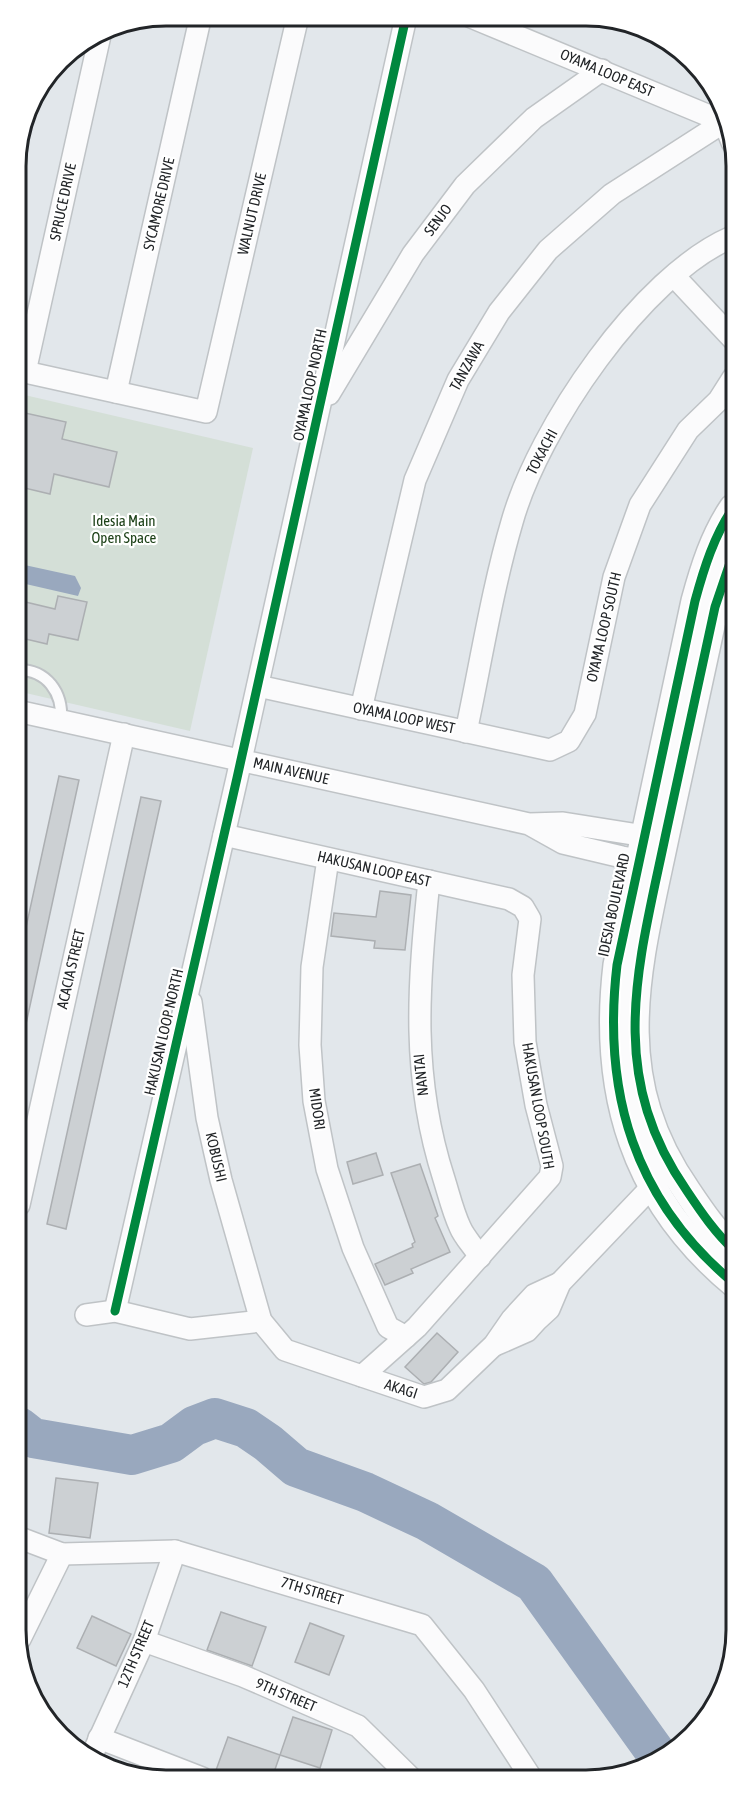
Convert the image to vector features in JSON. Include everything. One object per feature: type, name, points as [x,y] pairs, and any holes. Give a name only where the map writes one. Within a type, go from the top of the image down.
[{"type":"street","name":"SYCAMORE DRIVE","points":[[116,392],[199,26]]},
{"type":"street","name":"WALNUT DRIVE","points":[[116,392],[206,412],[296,26]]},
{"type":"street","name":"OYAMA LOOP NORTH","points":[[241,760],[404,26]]},
{"type":"street","name":"OYAMA LOOP EAST","points":[[493,26],[602,70],[722,129]]},
{"type":"street","name":"SPRUCE DRIVE","points":[[26,349],[97,44]]},
{"type":"street","name":"SENJO","points":[[320,410],[413,254],[465,185],[534,118],[602,70]]},
{"type":"street","name":"TANZAWA","points":[[361,709],[415,480],[458,381],[499,312],[549,250],[612,194],[723,135]]},
{"type":"street","name":"TOKACHI","points":[[466,732],[512,522],[534,464],[582,382],[620,331],[674,276],[726,241]]},
{"type":"street","points":[[674,276],[726,332]]},
{"type":"street","points":[[26,372],[116,392]]},
{"type":"street","name":"OYAMA LOOP SOUTH","points":[[550,750],[568,741],[585,714],[614,577],[640,504],[688,430],[719,400],[726,389]]},
{"type":"street","name":"IDESIA BOULEVARD","points":[[726,518],[709,555],[695,601],[649,849],[634,1029],[636,1060],[646,1110],[670,1168],[708,1222],[726,1241]]},
{"type":"street","name":"IDESIA BOULEVARD","points":[[726,575],[715,607],[616,965],[612,1026],[619,1097],[627,1130],[652,1187],[688,1240],[726,1276]]},
{"type":"street","name":"OYAMA LOOP WEST","points":[[258,686],[550,750]]},
{"type":"street","name":"MAIN AVENUE","points":[[26,713],[529,824],[563,823],[649,849]]},
{"type":"street","name":"ACACIA STREET","points":[[26,1173],[124,734]]},
{"type":"street","name":"HAKUSAN LOOP NORTH","points":[[115,1311],[241,760]]},
{"type":"street","name":"HAKUSAN LOOP EAST","points":[[224,836],[509,899],[523,907]]},
{"type":"street","name":"MIDORI","points":[[328,859],[312,967],[310,1045],[314,1101],[327,1169],[353,1248],[387,1327],[406,1337]]},
{"type":"street","name":"NANTAI","points":[[429,881],[420,960],[418,1045],[424,1102],[438,1160],[460,1228],[480,1257]]},
{"type":"street","name":"HAKUSAN LOOP SOUTH","points":[[362,1376],[406,1337],[550,1177],[552,1166],[536,1105],[525,1042],[523,975],[530,919],[523,907]]},
{"type":"street","name":"KOBUSHI","points":[[190,990],[207,1118],[221,1180],[261,1321]]},
{"type":"street","points":[[652,1187],[670,1168]]},
{"type":"street","name":"AKAGI","points":[[261,1321],[285,1350],[424,1397],[447,1390],[494,1346],[512,1319],[534,1296],[560,1283],[652,1187]]},
{"type":"street","points":[[86,1315],[115,1311],[190,1329],[261,1321]]},
{"type":"street","name":"7TH STREET","points":[[26,1540],[62,1554],[176,1551],[422,1625],[474,1690],[526,1770]]},
{"type":"street","name":"12TH STREET","points":[[96,1746],[144,1641],[176,1551]]},
{"type":"street","points":[[26,1627],[62,1554]]},
{"type":"street","name":"9TH STREET","points":[[144,1641],[243,1676],[358,1726],[403,1770]]},
{"type":"street","points":[[96,1746],[176,1770]]},
{"type":"lane","points":[[26,671],[35,672],[54,687],[59,697],[61,720]]},
{"type":"green space","name":"Idesia Main Open Space","points":[[26,395],[253,448],[190,731],[26,693]]},
{"type":"water","points":[[26,565],[75,576],[81,588],[78,596],[26,584]]},
{"type":"building","points":[[26,413],[66,422],[62,439],[117,452],[109,487],[54,474],[50,494],[26,488]]},
{"type":"building","points":[[58,596],[87,602],[78,640],[49,634],[47,644],[26,639],[26,602],[55,609]]},
{"type":"building","points":[[59,776],[79,780],[26,1024],[26,927]]},
{"type":"building","points":[[141,797],[161,801],[66,1229],[47,1224]]},
{"type":"building","points":[[380,891],[411,895],[405,950],[374,948],[375,941],[331,936],[334,913],[376,917]]},
{"type":"building","points":[[376,1153],[383,1175],[353,1184],[347,1162]]},
{"type":"building","points":[[420,1164],[438,1216],[435,1218],[450,1252],[411,1269],[413,1273],[385,1285],[375,1264],[413,1247],[412,1244],[415,1242],[391,1173]]},
{"type":"building","points":[[437,1333],[458,1352],[431,1382],[424,1384],[405,1367]]},
{"type":"building","points":[[56,1478],[98,1483],[90,1538],[49,1533]]},
{"type":"building","points":[[221,1612],[266,1627],[252,1666],[207,1650]]},
{"type":"building","points":[[92,1616],[131,1634],[116,1666],[77,1648]]},
{"type":"building","points":[[310,1623],[344,1636],[329,1675],[295,1662]]},
{"type":"building","points":[[293,1717],[332,1730],[320,1768],[280,1755]]},
{"type":"building","points":[[228,1737],[280,1755],[275,1770],[216,1770]]},
{"type":"waterway","points":[[26,1432],[33,1438],[132,1455],[171,1443],[194,1426],[215,1418],[246,1428],[296,1467],[365,1492],[427,1521],[534,1583],[655,1752]]},
{"type":"cycle path","points":[[115,1311],[237,778],[404,26]]},
{"type":"cycle path","points":[[726,520],[710,553],[695,601],[617,965],[614,1012],[615,1057],[621,1100],[633,1142],[650,1181],[672,1218],[701,1252],[726,1276]]},
{"type":"cycle path","points":[[726,575],[715,607],[646,927],[635,1016],[637,1060],[645,1103],[661,1147],[687,1191],[726,1242]]}]
